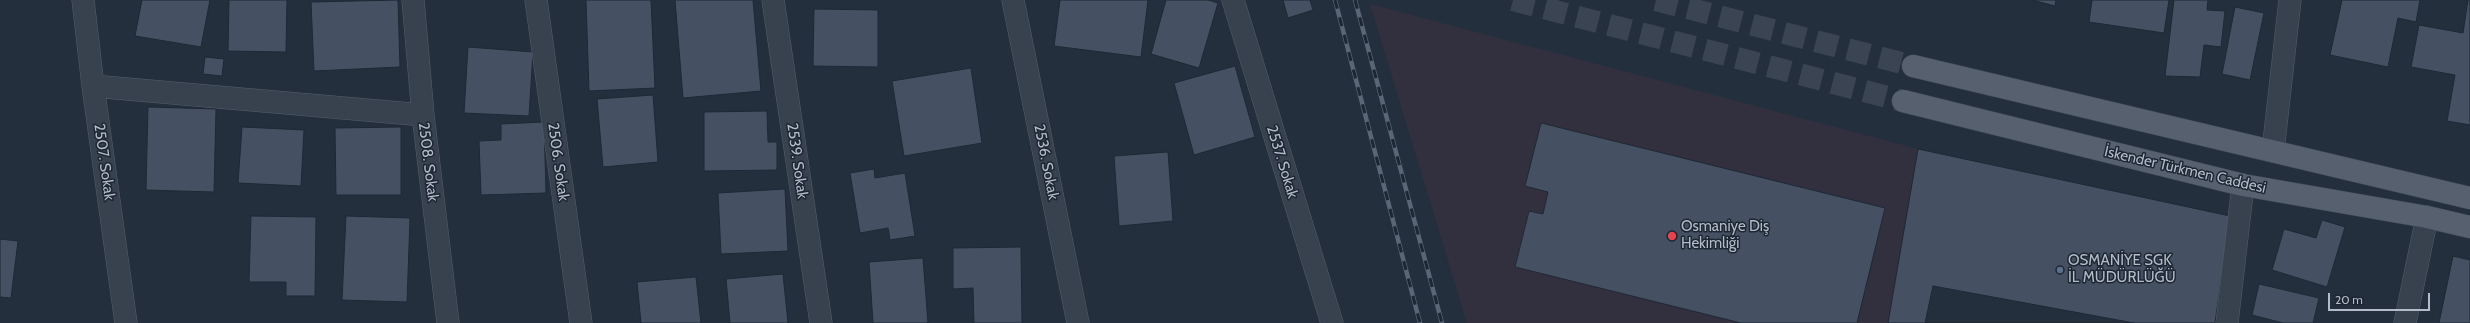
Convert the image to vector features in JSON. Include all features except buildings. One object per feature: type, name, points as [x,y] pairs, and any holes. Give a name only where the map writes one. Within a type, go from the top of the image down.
[{"type":"main road","points":[[1913,66],[2470,198]]},
{"type":"main road","name":"İskender Türkmen Caddesi","points":[[1903,101],[2242,185],[2427,216],[2470,227]]},
{"type":"street","name":"2507. Sokak","points":[[83,0],[93,86],[126,323]]},
{"type":"street","name":"2508. Sokak","points":[[413,0],[423,115],[448,323]]},
{"type":"street","name":"2506. Sokak","points":[[536,0],[581,323]]},
{"type":"street","name":"2539. Sokak","points":[[773,0],[821,323]]},
{"type":"street","name":"2536. Sokak","points":[[1013,0],[1078,323]]},
{"type":"street","name":"2537. Sokak","points":[[1233,0],[1332,323]]},
{"type":"street","points":[[2273,151],[2290,0]]},
{"type":"street","points":[[93,86],[423,115]]},
{"type":"street","points":[[2227,323],[2242,185]]},
{"type":"street","points":[[2405,323],[2427,216]]},
{"type":"shaded area","name":"Osmaniye Diş Hekimliği","points":[[1370,4],[1918,149],[1888,323],[1467,323]]},
{"type":"tunnel","points":[[1513,0],[1903,101]]},
{"type":"tunnel","points":[[1656,0],[1913,66]]},
{"type":"railway","points":[[1335,0],[1420,323]]},
{"type":"railway","points":[[1355,0],[1442,323]]},
{"type":"place","name":"Osmaniye Diş Hekimliği","points":[[1672,236]]},
{"type":"place","name":"OSMANİYE SGK İL MÜDÜRLÜĞÜ","points":[[2060,270]]}]
